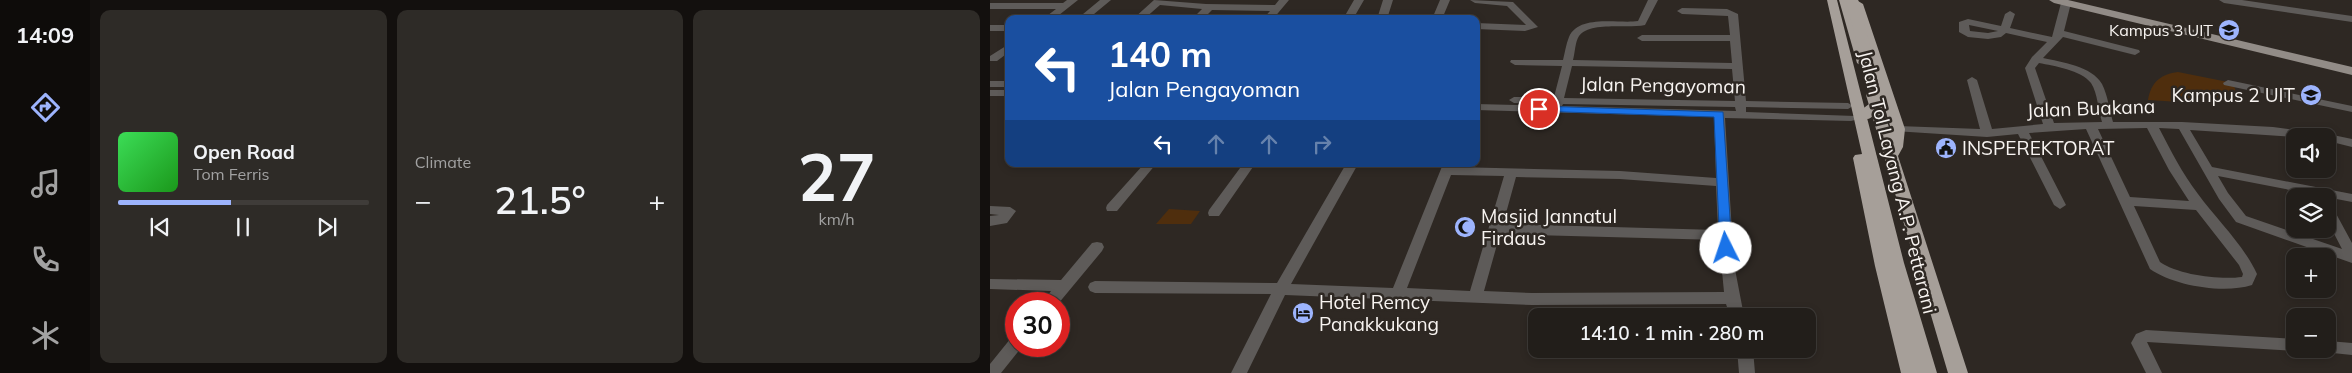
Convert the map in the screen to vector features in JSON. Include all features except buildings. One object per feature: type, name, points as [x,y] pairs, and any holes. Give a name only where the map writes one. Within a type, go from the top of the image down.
[{"type":"highway","points":[[1825,0],[1884,266],[1911,373]]},
{"type":"highway","name":"Jalan Tol Layang A.P. Pettarani","points":[[1832,0],[1896,263],[1927,373]]},
{"type":"highway","points":[[1844,0],[1890,158],[1958,373]]},
{"type":"highway","name":"Jalan Tol Layang A.P. Pettarani","points":[[1852,0],[1879,104],[1867,113],[1917,309],[1936,373]]},
{"type":"highway","points":[[1856,0],[1898,129],[1896,147],[1890,158]]},
{"type":"main road","points":[[2054,0],[2352,71]]},
{"type":"street","points":[[1087,15],[1106,0]]},
{"type":"street","points":[[1272,15],[1284,0]]},
{"type":"street","points":[[1350,15],[1359,0]]},
{"type":"street","points":[[1383,15],[1388,0]]},
{"type":"street","points":[[1439,15],[1445,0]]},
{"type":"street","points":[[1475,0],[1510,4],[1533,27],[1480,26]]},
{"type":"street","points":[[1518,0],[1527,11]]},
{"type":"street","points":[[1558,105],[1574,36],[1578,31],[1592,24],[1642,23],[1653,0]]},
{"type":"street","points":[[2224,0],[2352,18]]},
{"type":"street","points":[[1142,15],[1158,1],[1210,7],[1278,8]]},
{"type":"street","points":[[990,6],[1069,3]]},
{"type":"street","points":[[1053,15],[1069,3]]},
{"type":"street","points":[[2050,126],[2030,68],[2057,37],[2066,3]]},
{"type":"street","points":[[1201,15],[1210,7]]},
{"type":"street","points":[[1682,11],[1731,13],[1734,16],[1740,110]]},
{"type":"street","points":[[2010,14],[2004,29],[2135,52]]},
{"type":"street","points":[[990,28],[1005,28]]},
{"type":"street","points":[[1642,38],[1736,38]]},
{"type":"street","points":[[991,55],[1005,50]]},
{"type":"street","points":[[2036,59],[2091,78],[2096,84],[2108,124]]},
{"type":"street","points":[[1515,62],[1738,66]]},
{"type":"street","points":[[1972,80],[1987,132]]},
{"type":"street","points":[[990,84],[1005,84]]},
{"type":"street","points":[[2228,84],[2352,110]]},
{"type":"street","points":[[990,93],[1005,93]]},
{"type":"street","name":"Jalan Pengayoman","points":[[1480,99],[1719,114],[1740,110]]},
{"type":"street","name":"Jalan Pengayoman","points":[[1480,107],[1558,105],[1850,112]]},
{"type":"street","points":[[1719,114],[1725,235],[1731,298],[1734,308]]},
{"type":"street","points":[[2090,125],[2155,265],[2174,276],[2239,283],[2248,281],[2250,274],[2245,263],[2200,206],[2175,170],[2151,124]]},
{"type":"street","name":"Jalan Buakana","points":[[1898,129],[1987,132],[2050,126],[2151,124],[2286,134]]},
{"type":"street","points":[[2182,125],[2207,170],[2235,214],[2243,221],[2282,232],[2352,257]]},
{"type":"street","points":[[2021,129],[2060,205]]},
{"type":"street","points":[[2336,140],[2352,143]]},
{"type":"street","points":[[1112,208],[1147,167]]},
{"type":"street","points":[[1214,213],[1247,167]]},
{"type":"street","points":[[1239,373],[1281,289],[1350,167]]},
{"type":"street","points":[[1397,294],[1448,167],[1511,173],[1620,175],[1721,182]]},
{"type":"street","points":[[2207,170],[2295,188]]},
{"type":"street","points":[[1476,297],[1511,173]]},
{"type":"street","points":[[2336,196],[2352,198]]},
{"type":"street","points":[[2125,200],[2200,206]]},
{"type":"street","points":[[990,210],[1010,211],[1002,220],[990,221]]},
{"type":"street","points":[[2336,226],[2352,257]]},
{"type":"street","points":[[1495,230],[1725,235]]},
{"type":"street","points":[[1058,292],[1097,247]]},
{"type":"street","points":[[990,284],[1063,286]]},
{"type":"street","points":[[1095,287],[1281,289],[1476,297],[1731,298]]},
{"type":"street","points":[[2154,373],[2139,343],[2141,338],[2146,336],[2286,344]]},
{"type":"street","points":[[2336,348],[2352,349]]},
{"type":"street","points":[[992,373],[1005,357]]},
{"type":"street","points":[[1746,358],[1747,373]]},
{"type":"shaded area","points":[[2178,72],[2233,83],[2238,98],[2210,97],[2211,104],[2148,100],[2154,84],[2158,80]]},
{"type":"shaded area","points":[[1169,209],[1200,211],[1191,224],[1156,224]]},
{"type":"place","name":"Kampus 3 UIT","points":[[2229,30]]},
{"type":"place","name":"Kampus 2 UIT","points":[[2311,95]]},
{"type":"place","name":"INSPEREKTORAT","points":[[1946,148]]},
{"type":"place","name":"Masjid Jannatul Firdaus","points":[[1465,227]]},
{"type":"place","name":"Hotel Remcy Panakkukang","points":[[1303,313]]},
{"type":"route","points":[[1539,109],[1719,114],[1722,160],[1721,182],[1726,248]]}]
